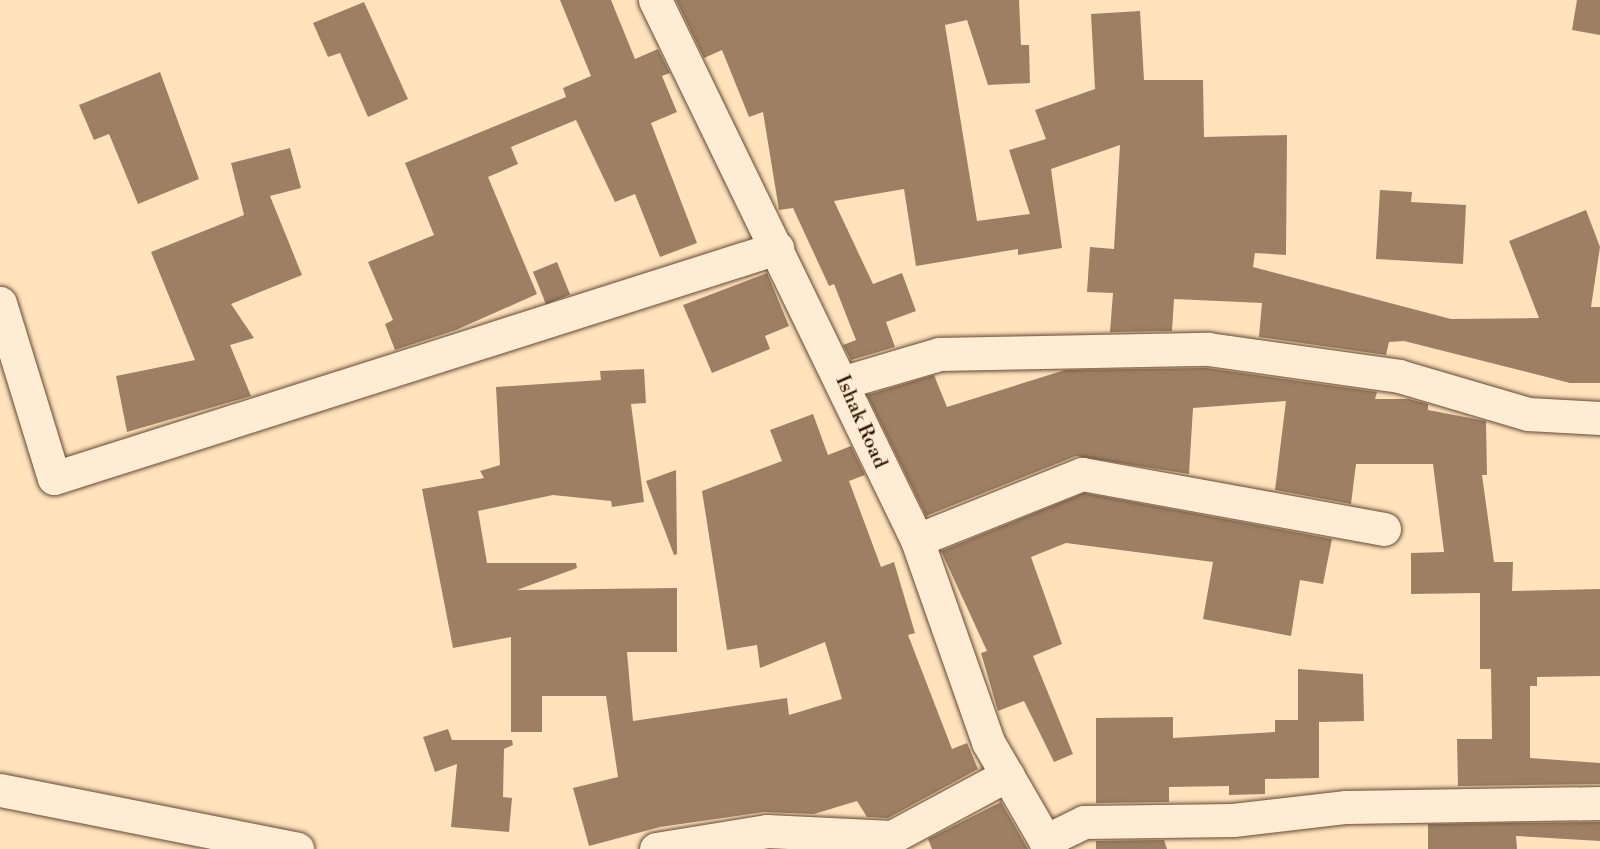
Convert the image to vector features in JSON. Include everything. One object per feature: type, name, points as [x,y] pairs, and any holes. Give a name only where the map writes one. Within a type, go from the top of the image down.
[{"type":"street","name":"Ishak Road","points":[[655,0],[844,382],[917,540],[988,742],[1048,845]]},
{"type":"street","points":[[0,303],[54,478],[777,248]]},
{"type":"street","points":[[844,382],[939,354],[1208,349],[1399,376],[1528,414],[1600,418]]},
{"type":"street","points":[[917,540],[1082,474],[1384,529]]},
{"type":"street","points":[[656,849],[767,831],[892,837],[1007,775]]},
{"type":"street","points":[[0,790],[297,849]]},
{"type":"street","points":[[1048,845],[1084,822],[1233,820],[1346,807],[1600,803]]},
{"type":"building","points":[[560,0],[611,0],[635,59],[658,49],[670,73],[662,76],[677,112],[651,123],[697,243],[660,257],[635,194],[615,202],[576,120],[511,147],[518,164],[488,177],[537,294],[456,330],[395,350],[385,324],[393,320],[368,262],[434,235],[405,163],[566,97],[563,88],[591,76]]},
{"type":"building","points":[[676,0],[1019,0],[1021,45],[1029,45],[1030,83],[988,85],[967,20],[945,25],[977,221],[1030,214],[1009,150],[1046,139],[1035,110],[1095,89],[1091,14],[1140,11],[1144,80],[1203,80],[1204,137],[1287,135],[1286,255],[1255,253],[1253,267],[1451,319],[1539,318],[1509,241],[1586,210],[1600,247],[1591,307],[1600,307],[1600,383],[1570,383],[1404,341],[1389,342],[1386,355],[1259,337],[1262,303],[1174,299],[1172,331],[1110,332],[1113,293],[1087,292],[1090,247],[1114,249],[1120,145],[1051,169],[1062,248],[1018,255],[1018,249],[916,266],[904,189],[834,201],[873,284],[902,273],[916,311],[886,322],[895,347],[851,360],[843,345],[856,340],[834,284],[829,286],[793,208],[779,210],[763,112],[749,117],[722,50],[704,58]]},
{"type":"building","points":[[1577,0],[1600,0],[1600,35],[1572,30]]},
{"type":"building","points":[[364,2],[408,99],[368,117],[340,53],[328,57],[313,23]]},
{"type":"building","points":[[160,72],[199,179],[138,204],[109,134],[94,140],[79,105]]},
{"type":"building","points":[[290,148],[301,188],[270,196],[302,275],[231,304],[254,338],[230,345],[251,396],[127,432],[116,376],[195,360],[151,252],[244,215],[231,163]]},
{"type":"building","points":[[1380,190],[1412,192],[1411,202],[1466,205],[1463,264],[1376,259]]},
{"type":"building","points":[[557,262],[570,294],[546,304],[533,272]]},
{"type":"building","points":[[767,273],[789,326],[765,336],[770,349],[712,373],[683,305]]},
{"type":"building","points":[[1207,368],[1377,392],[1375,399],[1409,399],[1428,404],[1428,410],[1486,421],[1487,475],[1482,475],[1494,562],[1513,562],[1512,591],[1600,589],[1600,676],[1537,677],[1537,686],[1530,686],[1530,758],[1600,763],[1600,784],[1458,786],[1457,739],[1492,739],[1491,669],[1480,669],[1480,593],[1411,594],[1411,553],[1444,552],[1433,464],[1356,464],[1351,504],[1275,490],[1286,401],[1193,408],[1189,474],[1076,456],[926,516],[867,395],[934,375],[947,407],[1065,370]]},
{"type":"building","points":[[644,369],[646,403],[631,404],[644,502],[612,507],[611,501],[553,495],[478,511],[487,563],[576,563],[577,568],[517,590],[677,588],[677,652],[627,652],[633,721],[787,698],[789,715],[842,699],[825,642],[760,668],[757,645],[727,650],[702,491],[782,461],[770,430],[813,414],[828,455],[851,446],[865,475],[849,481],[881,567],[894,562],[915,633],[908,635],[952,749],[967,743],[978,769],[888,818],[867,817],[857,801],[814,814],[764,812],[660,827],[589,846],[573,788],[618,777],[606,696],[542,696],[542,732],[511,732],[511,637],[453,648],[422,489],[484,478],[480,471],[500,465],[496,387],[601,380],[600,371]]},
{"type":"building","points":[[676,470],[677,554],[674,555],[646,481]]},
{"type":"building","points":[[1084,493],[1332,539],[1323,584],[1300,580],[1291,636],[1203,619],[1213,562],[1066,543],[1031,557],[1062,644],[1033,656],[1073,754],[1054,762],[1024,701],[998,711],[981,653],[987,651],[941,551]]},
{"type":"building","points":[[1298,669],[1363,674],[1364,721],[1319,722],[1319,778],[1265,779],[1265,794],[1229,795],[1229,786],[1169,787],[1169,802],[1096,803],[1096,718],[1173,717],[1173,738],[1275,732],[1275,720],[1298,720]]},
{"type":"building","points":[[448,729],[452,740],[512,740],[513,745],[504,749],[503,797],[512,798],[509,832],[451,827],[457,764],[435,772],[423,737]]},
{"type":"building","points":[[1001,802],[1028,849],[932,849],[928,839]]},
{"type":"building","points":[[1600,822],[1600,841],[1516,836],[1517,849],[1428,849],[1428,824]]},
{"type":"building","points":[[1164,840],[1167,849],[1096,849],[1096,841]]}]
